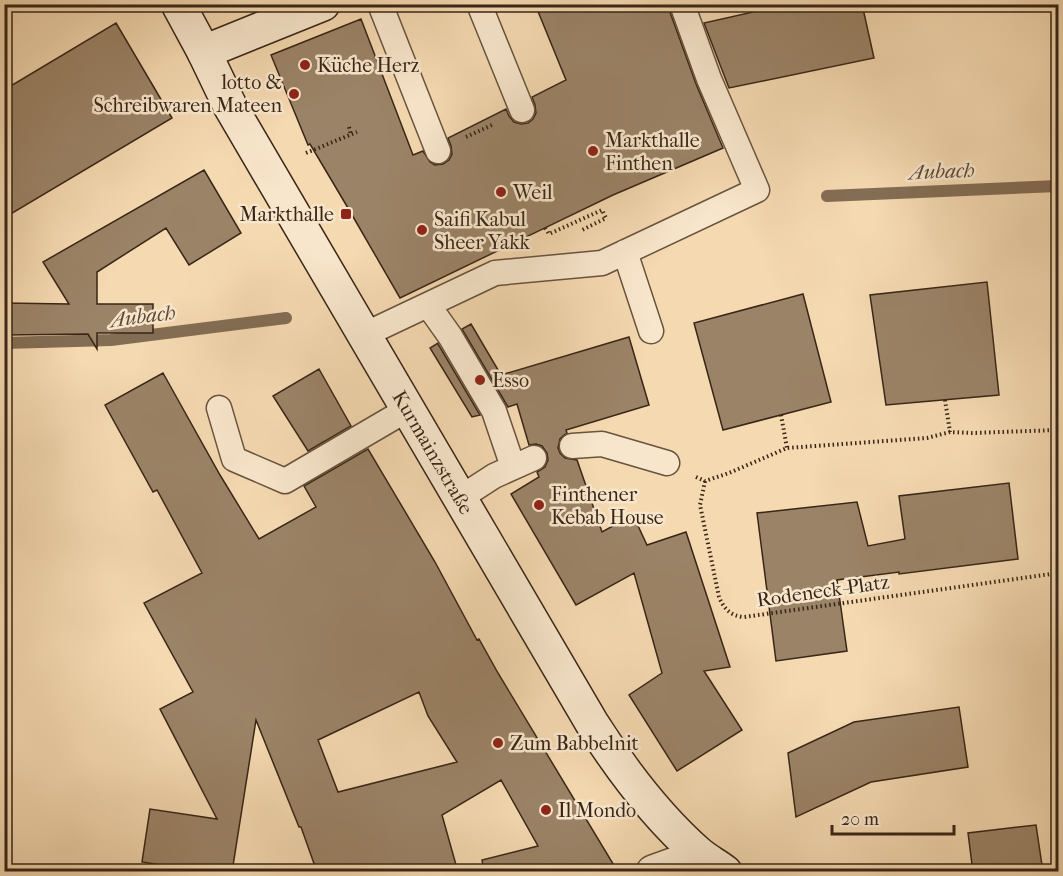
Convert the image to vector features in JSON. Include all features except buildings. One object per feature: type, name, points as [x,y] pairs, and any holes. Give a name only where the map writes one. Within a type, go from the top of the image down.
[{"type":"main road","name":"Kurmainzstraße","points":[[178,4],[230,105],[587,715],[618,764],[669,825],[713,863]]},
{"type":"main road","points":[[204,52],[323,4]]},
{"type":"main road","points":[[653,872],[713,863]]},
{"type":"lane","points":[[380,4],[438,151]]},
{"type":"lane","points":[[479,4],[522,110]]},
{"type":"lane","points":[[364,335],[495,273],[602,263],[757,190],[709,79],[682,4]]},
{"type":"lane","points":[[625,252],[651,331]]},
{"type":"lane","points":[[428,305],[450,336],[524,463],[494,476],[460,498]]},
{"type":"lane","points":[[219,408],[234,459],[285,481],[408,409]]},
{"type":"lane","points":[[572,446],[602,444],[667,463]]},
{"type":"path","points":[[438,151],[522,110]]},
{"type":"path","points":[[349,127],[351,135]]},
{"type":"path","points":[[306,153],[357,132]]},
{"type":"path","points":[[945,400],[950,432]]},
{"type":"path","points":[[781,415],[787,448]]},
{"type":"path","points":[[667,463],[705,481],[787,448],[927,438],[950,432],[1059,430]]},
{"type":"path","name":"Rodeneck-Platz","points":[[705,481],[700,505],[719,597],[723,606],[736,616],[744,617],[1059,573]]},
{"type":"waterway","name":"Aubach","points":[[827,196],[1058,186]]},
{"type":"waterway","name":"Aubach","points":[[4,343],[111,340],[286,318]]},
{"type":"place","name":"Küche Herz","points":[[305,65]]},
{"type":"place","name":"lotto & Schreibwaren Mateen","points":[[294,94]]},
{"type":"place","name":"Markthalle Finthen","points":[[593,151]]},
{"type":"place","name":"Weil","points":[[501,192]]},
{"type":"place","name":"Markthalle","points":[[346,214]]},
{"type":"place","name":"Saifi Kabul Sheer Yakk","points":[[422,230]]},
{"type":"place","name":"Esso","points":[[480,380]]},
{"type":"place","name":"Finthener Kebab House","points":[[539,505]]},
{"type":"place","name":"Zum Babbelnit","points":[[498,743]]},
{"type":"place","name":"Il Mondo","points":[[546,810]]}]
